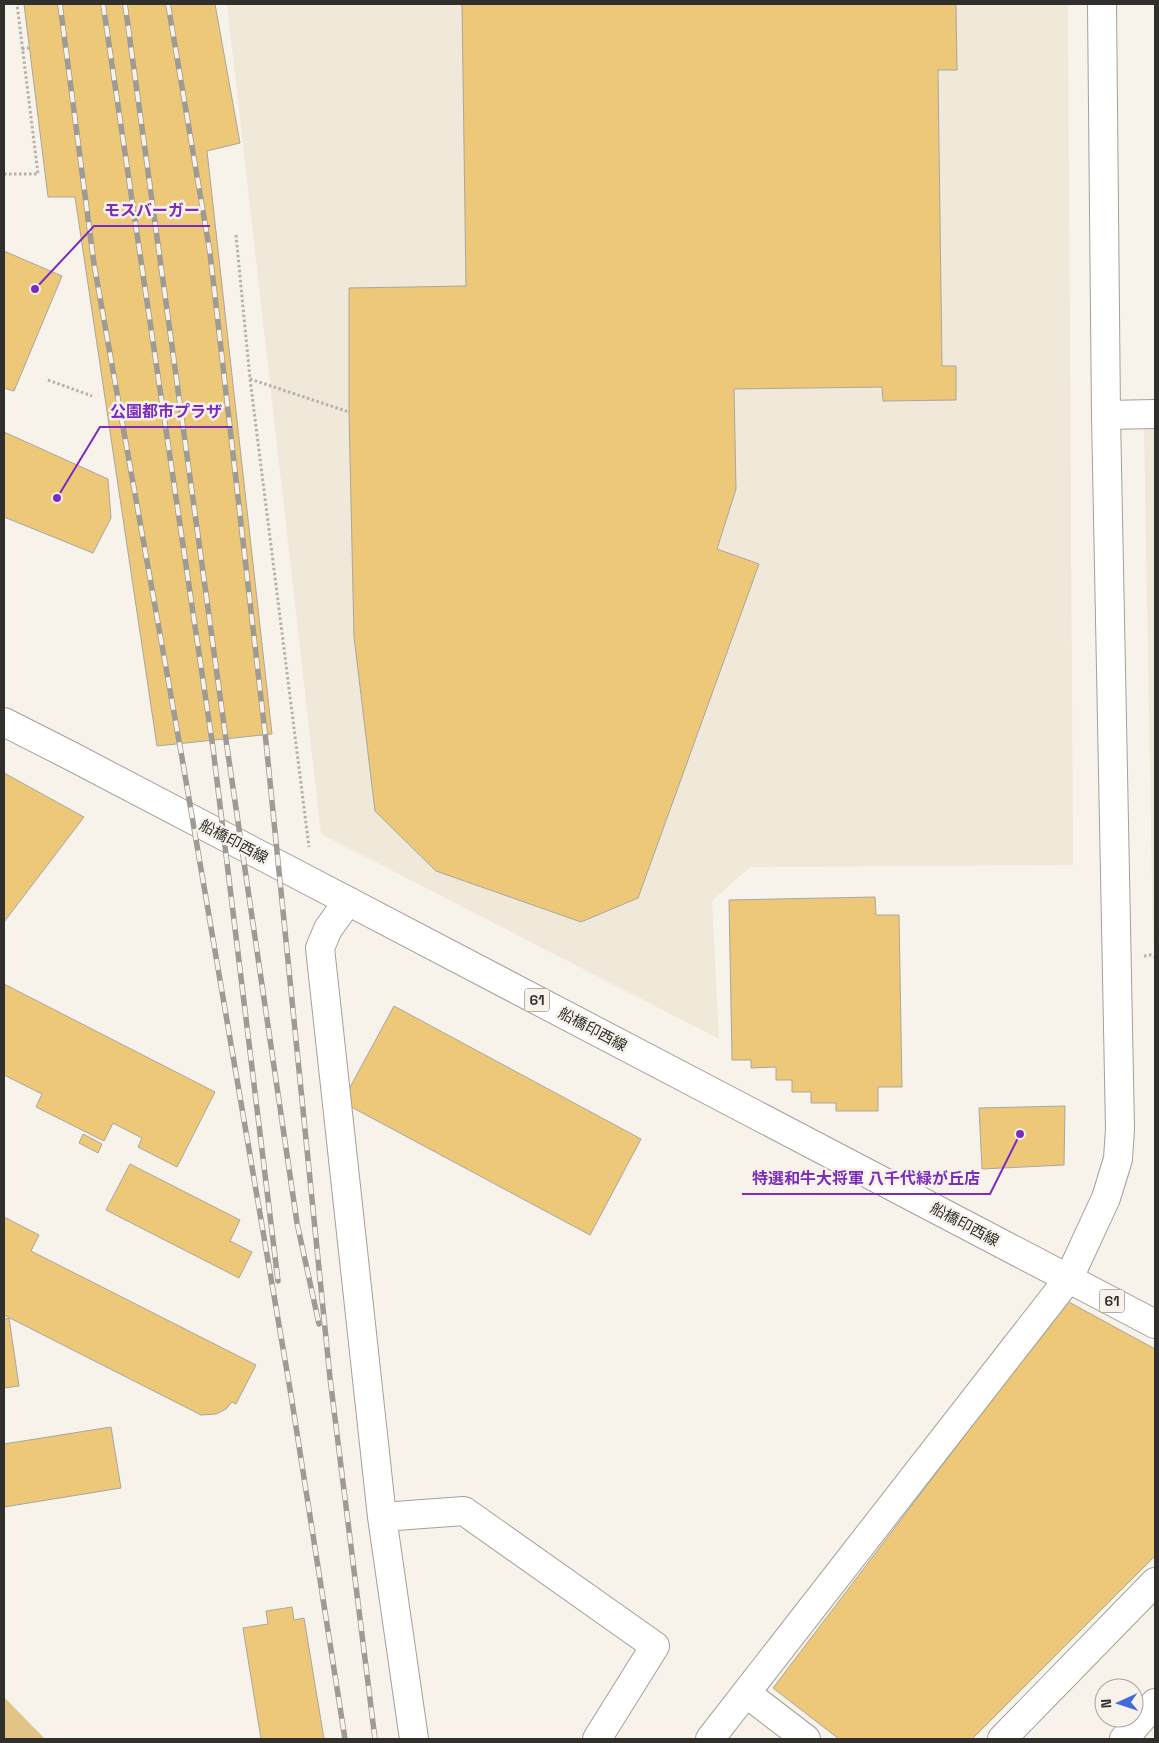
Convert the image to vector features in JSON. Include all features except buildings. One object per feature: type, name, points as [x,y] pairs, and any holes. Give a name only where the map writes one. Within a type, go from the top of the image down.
[{"type":"street","points":[[710,1739],[1069,1278],[1106,1198],[1118,1159],[1120,1129],[1106,415],[1102,4]]},
{"type":"street","points":[[1106,415],[1155,414]]},
{"type":"street","name":"船橋印西線","points":[[4,722],[1155,1324]]},
{"type":"street","points":[[348,901],[328,929],[320,948],[382,1517],[414,1739]]},
{"type":"street","points":[[382,1517],[464,1511],[655,1646],[597,1739]]},
{"type":"street","points":[[1002,1739],[1155,1582]]},
{"type":"street","points":[[746,1693],[806,1739]]},
{"type":"street","points":[[1124,1739],[1155,1703]]},
{"type":"path","points":[[4,174],[38,174],[17,4]]},
{"type":"path","points":[[22,49],[29,48]]},
{"type":"path","points":[[236,236],[250,379],[313,882]]},
{"type":"path","points":[[250,379],[349,412]]},
{"type":"path","points":[[48,380],[92,396]]},
{"type":"shaded area","points":[[227,4],[1068,4],[1073,865],[750,867],[712,901],[719,1039],[321,834]]},
{"type":"shaded area","points":[[1155,428],[1155,944],[1153,942],[1144,429]]},
{"type":"shaded area","points":[[4,1697],[45,1739],[4,1739]]},
{"type":"railway","points":[[60,4],[94,264],[181,752],[291,1395],[345,1739]]},
{"type":"railway","points":[[103,4],[213,748],[278,1281]]},
{"type":"railway","points":[[125,4],[227,747],[297,1223],[319,1324]]},
{"type":"railway","points":[[168,4],[210,253],[266,742],[330,1378],[375,1739]]},
{"type":"place","name":"モスバーガー","points":[[35,289]]},
{"type":"place","name":"公園都市プラザ","points":[[57,498]]},
{"type":"place","name":"特選和牛大将軍 八千代緑が丘店","points":[[1020,1134]]}]
